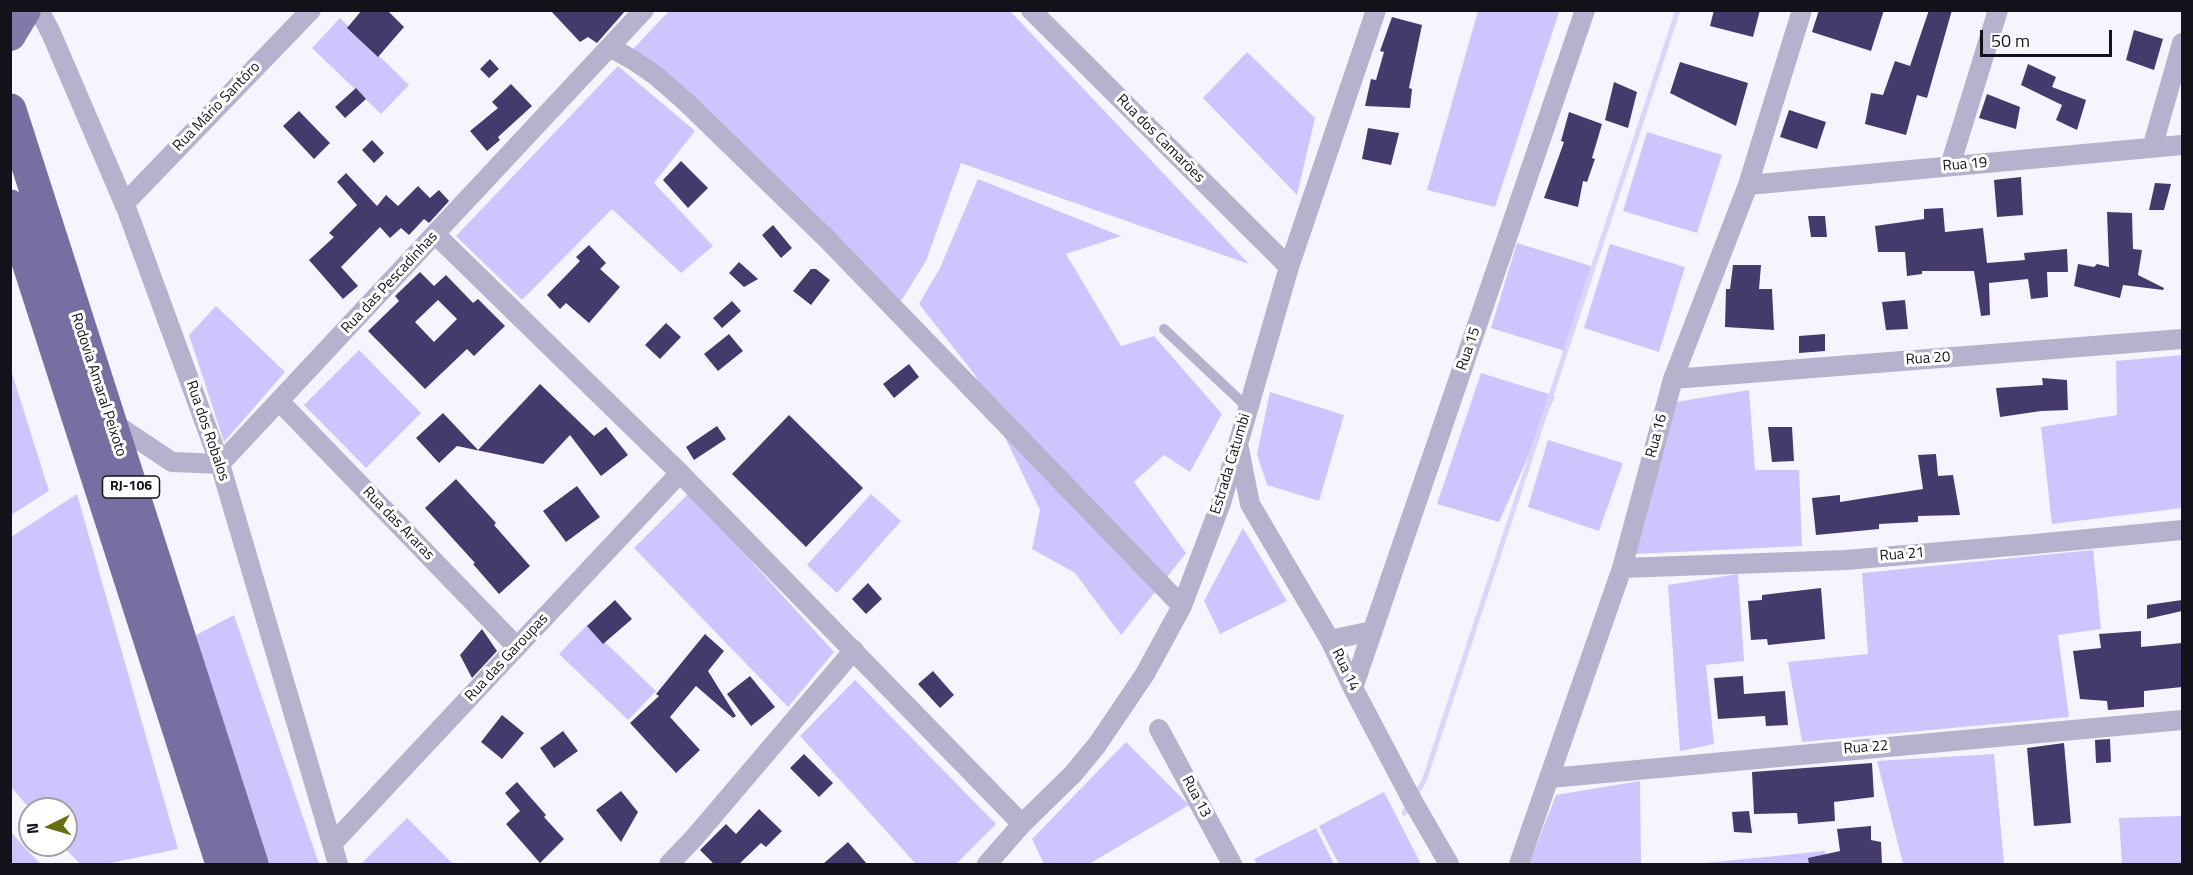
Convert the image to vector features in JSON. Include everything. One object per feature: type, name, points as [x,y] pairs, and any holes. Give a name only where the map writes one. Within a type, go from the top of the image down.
[{"type":"highway","name":"Rodovia Amaral Peixoto","points":[[10,110],[252,864]]},
{"type":"highway","name":"Rodovia Amaral Peixoto","points":[[10,206],[222,864]]},
{"type":"main road","points":[[10,35],[25,10]]},
{"type":"street","name":"Rua dos Robalos","points":[[39,10],[124,204],[220,464],[338,864]]},
{"type":"street","name":"Rua Mário Santóro","points":[[124,204],[310,10]]},
{"type":"street","name":"Rua das Pescadinhas","points":[[220,464],[644,10]]},
{"type":"street","name":"Rua dos Camarões","points":[[1031,10],[1289,267]]},
{"type":"street","name":"Estrada Catumbi","points":[[987,864],[1007,856],[1022,824],[1073,774],[1097,746],[1145,674],[1182,606],[1221,503],[1289,267],[1377,10]]},
{"type":"street","name":"Rua 15","points":[[1353,688],[1585,10]]},
{"type":"street","name":"Rua 16","points":[[1519,864],[1622,568],[1672,379],[1748,185],[1802,10]]},
{"type":"street","points":[[1950,166],[1998,10]]},
{"type":"street","points":[[2152,148],[2182,43]]},
{"type":"street","points":[[608,49],[633,60],[655,75],[686,102],[827,239],[1182,606]]},
{"type":"street","name":"Rua 19","points":[[1748,185],[2182,145]]},
{"type":"street","points":[[435,234],[680,473],[1022,824]]},
{"type":"street","name":"Rua 20","points":[[1672,379],[2182,339]]},
{"type":"street","name":"Rua das Araras","points":[[279,401],[517,647]]},
{"type":"street","points":[[109,420],[172,462],[220,464]]},
{"type":"street","name":"Rua 14","points":[[1238,443],[1250,504],[1330,640],[1412,800],[1449,864]]},
{"type":"street","name":"Rua das Garoupas","points":[[333,843],[680,473]]},
{"type":"street","points":[[1221,503],[1250,504]]},
{"type":"street","name":"Rua 21","points":[[1622,568],[1846,560],[2182,530]]},
{"type":"street","points":[[1330,640],[1372,631]]},
{"type":"street","points":[[669,864],[694,838],[854,650]]},
{"type":"street","name":"Rua 22","points":[[1550,778],[2182,720]]},
{"type":"street","name":"Rua 13","points":[[1160,729],[1232,864]]},
{"type":"lane","points":[[1164,329],[1248,408]]},
{"type":"shaded area","points":[[669,11],[1010,11],[1249,264],[961,163],[926,261],[901,301],[633,49]]},
{"type":"shaded area","points":[[1478,11],[1559,12],[1495,207],[1427,190]]},
{"type":"shaded area","points":[[340,18],[409,85],[381,114],[312,48]]},
{"type":"shaded area","points":[[1247,52],[1315,118],[1297,195],[1203,98]]},
{"type":"shaded area","points":[[618,66],[695,131],[654,183],[713,246],[681,273],[612,209],[522,300],[456,236]]},
{"type":"shaded area","points":[[1647,132],[1722,155],[1697,233],[1623,211]]},
{"type":"shaded area","points":[[978,179],[1121,236],[1066,254],[1121,346],[1154,336],[1222,414],[1190,472],[1164,455],[1134,482],[1186,553],[1121,635],[1075,573],[1032,549],[1040,510],[975,375],[919,304],[940,268]]},
{"type":"shaded area","points":[[1517,243],[1591,266],[1565,351],[1491,328]]},
{"type":"shaded area","points":[[1610,244],[1685,267],[1659,352],[1584,328]]},
{"type":"shaded area","points":[[216,306],[285,372],[224,442],[189,335]]},
{"type":"shaded area","points":[[359,350],[421,413],[366,468],[304,405]]},
{"type":"shaded area","points":[[2182,355],[2182,508],[2052,524],[2041,427],[2117,415],[2116,361]]},
{"type":"shaded area","points":[[10,367],[49,491],[11,515],[10,515]]},
{"type":"shaded area","points":[[1481,373],[1555,396],[1499,522],[1437,504]]},
{"type":"shaded area","points":[[1749,390],[1755,470],[1799,470],[1802,546],[1635,554],[1676,402]]},
{"type":"shaded area","points":[[1270,392],[1344,415],[1319,501],[1267,485],[1257,454]]},
{"type":"shaded area","points":[[1548,440],[1623,463],[1599,531],[1528,507]]},
{"type":"shaded area","points":[[689,493],[834,652],[788,707],[634,548]]},
{"type":"shaded area","points":[[77,494],[178,849],[106,864],[80,864],[73,857],[78,857],[78,797],[20,797],[11,787],[11,537]]},
{"type":"shaded area","points":[[871,494],[901,521],[837,593],[807,565]]},
{"type":"shaded area","points":[[1243,528],[1287,601],[1220,634],[1204,601]]},
{"type":"shaded area","points":[[2093,550],[2101,629],[2058,635],[2069,717],[1802,742],[1788,662],[1868,654],[1862,573]]},
{"type":"shaded area","points":[[1738,574],[1744,661],[1706,665],[1714,744],[1680,751],[1668,585]]},
{"type":"shaded area","points":[[234,615],[319,864],[267,864],[196,635]]},
{"type":"shaded area","points":[[587,625],[656,691],[628,720],[559,654]]},
{"type":"shaded area","points":[[855,680],[996,824],[956,864],[916,864],[800,736]]},
{"type":"shaded area","points":[[1126,742],[1189,805],[1089,864],[1044,864],[1032,839]]},
{"type":"shaded area","points":[[1994,754],[2004,864],[1903,864],[1877,761]]},
{"type":"shaded area","points":[[1640,781],[1641,864],[1529,864],[1556,795]]},
{"type":"shaded area","points":[[1384,792],[1421,864],[1339,864],[1319,826]]},
{"type":"shaded area","points":[[2182,816],[2182,864],[2122,864],[2119,818]]},
{"type":"shaded area","points":[[407,818],[453,864],[361,864]]},
{"type":"shaded area","points":[[1316,828],[1334,864],[1257,864],[1254,859]]},
{"type":"shaded area","points":[[11,832],[18,840],[18,857],[34,857],[41,864],[11,864]]},
{"type":"shaded area","points":[[1825,851],[1826,864],[1695,864]]},
{"type":"building","points":[[362,10],[387,10],[404,27],[378,57],[347,28]]},
{"type":"building","points":[[550,10],[626,10],[597,43],[588,37],[580,42]]},
{"type":"building","points":[[1714,10],[1760,10],[1753,37],[1710,26]]},
{"type":"building","points":[[1819,10],[1884,10],[1871,51],[1812,32]]},
{"type":"building","points":[[1929,10],[1952,10],[1927,98],[1917,95],[1906,135],[1865,124],[1871,93],[1883,95],[1895,61],[1910,66]]},
{"type":"building","points":[[1392,17],[1422,25],[1409,88],[1412,89],[1410,108],[1365,106],[1371,79],[1376,80],[1384,52],[1380,51]]},
{"type":"building","points":[[2134,30],[2163,39],[2154,70],[2126,60]]},
{"type":"building","points":[[490,59],[499,69],[489,78],[480,69]]},
{"type":"building","points":[[1680,62],[1748,83],[1736,126],[1670,93]]},
{"type":"building","points":[[2028,64],[2056,77],[2052,87],[2086,100],[2077,130],[2056,120],[2062,105],[2021,85]]},
{"type":"building","points":[[1614,82],[1637,92],[1628,128],[1605,120]]},
{"type":"building","points":[[511,84],[532,106],[498,137],[500,140],[487,151],[470,131],[498,108],[492,102]]},
{"type":"building","points":[[356,88],[366,99],[345,118],[335,107]]},
{"type":"building","points":[[1987,94],[2020,107],[2016,129],[1979,118]]},
{"type":"building","points":[[1789,110],[1826,122],[1817,149],[1780,137]]},
{"type":"building","points":[[299,111],[330,143],[314,159],[283,126]]},
{"type":"building","points":[[1569,112],[1602,124],[1592,158],[1595,159],[1587,182],[1583,181],[1578,207],[1544,198],[1564,142],[1561,141]]},
{"type":"building","points":[[1368,128],[1399,133],[1391,165],[1362,159]]},
{"type":"building","points":[[372,140],[384,153],[374,163],[362,150]]},
{"type":"building","points":[[681,161],[708,188],[688,208],[663,180]]},
{"type":"building","points":[[346,173],[377,206],[386,195],[398,206],[418,186],[430,198],[439,190],[449,201],[429,223],[424,219],[409,235],[401,228],[390,238],[380,227],[341,267],[358,286],[343,299],[309,260],[334,237],[329,233],[357,205],[337,182]]},
{"type":"building","points":[[2021,177],[2023,215],[1997,217],[1994,180]]},
{"type":"building","points":[[2155,183],[2171,184],[2164,210],[2149,210]]},
{"type":"building","points":[[1943,208],[1945,232],[1983,228],[1987,263],[2025,260],[2024,253],[2067,249],[2068,272],[2047,272],[2048,297],[2031,299],[2028,279],[1989,283],[1990,315],[1981,316],[1974,271],[1922,271],[1922,274],[1907,276],[1905,252],[1878,252],[1875,226],[1924,219],[1924,209]]},
{"type":"building","points":[[2107,212],[2132,213],[2133,249],[2142,250],[2138,275],[2164,288],[2163,290],[2123,285],[2120,298],[2074,286],[2078,264],[2094,267],[2097,264],[2109,267]]},
{"type":"building","points":[[1808,216],[1825,216],[1827,237],[1811,237]]},
{"type":"building","points":[[773,225],[792,248],[781,258],[762,235]]},
{"type":"building","points":[[589,245],[606,263],[600,269],[620,287],[589,323],[566,303],[560,309],[547,295],[580,261],[576,257]]},
{"type":"building","points":[[739,262],[758,279],[744,287],[729,273]]},
{"type":"building","points":[[1733,265],[1761,265],[1759,289],[1772,289],[1774,330],[1725,327],[1726,289],[1730,289]]},
{"type":"building","points":[[811,269],[816,269],[830,280],[811,305],[793,291]]},
{"type":"building","points":[[420,272],[434,286],[446,275],[473,303],[478,299],[505,326],[474,356],[467,349],[425,389],[368,331],[399,301],[395,296]],"holes":[[[438,300],[457,319],[434,342],[415,322]]]},
{"type":"building","points":[[1905,300],[1908,329],[1886,330],[1882,302]]},
{"type":"building","points":[[732,301],[741,311],[722,328],[713,318]]},
{"type":"building","points":[[666,323],[681,337],[660,359],[645,345]]},
{"type":"building","points":[[729,334],[743,351],[718,371],[704,354]]},
{"type":"building","points":[[1825,334],[1825,351],[1799,353],[1799,336]]},
{"type":"building","points":[[909,364],[919,377],[894,398],[883,384]]},
{"type":"building","points":[[2042,378],[2067,380],[2068,410],[2000,417],[1996,388],[2043,385]]},
{"type":"building","points":[[540,384],[594,436],[606,427],[628,455],[601,476],[570,435],[543,464],[457,446],[439,463],[416,438],[443,413],[478,450]]},
{"type":"building","points":[[789,415],[863,488],[806,547],[732,474]]},
{"type":"building","points":[[717,426],[726,439],[694,460],[686,447]]},
{"type":"building","points":[[1768,427],[1792,427],[1794,461],[1772,462]]},
{"type":"building","points":[[1936,454],[1938,476],[1953,475],[1960,515],[1918,516],[1918,522],[1879,524],[1879,529],[1816,535],[1812,498],[1840,495],[1840,502],[1923,489],[1918,455]]},
{"type":"building","points":[[456,479],[496,523],[494,525],[530,566],[499,594],[473,564],[475,563],[425,508]]},
{"type":"building","points":[[577,486],[600,517],[566,542],[543,511]]},
{"type":"building","points":[[868,583],[882,599],[866,614],[852,599]]},
{"type":"building","points":[[1821,588],[1825,639],[1768,645],[1767,639],[1751,640],[1748,601],[1762,600],[1762,595]]},
{"type":"building","points":[[615,600],[632,619],[603,644],[587,626]]},
{"type":"building","points":[[2182,600],[2182,611],[2147,619],[2147,605]]},
{"type":"building","points":[[482,629],[497,651],[472,678],[460,655]]},
{"type":"building","points":[[2141,631],[2141,647],[2182,643],[2182,687],[2144,691],[2144,707],[2108,710],[2107,701],[2080,699],[2073,651],[2101,648],[2099,634]]},
{"type":"building","points":[[705,634],[724,651],[708,671],[736,716],[733,718],[696,686],[670,717],[700,750],[676,773],[630,723],[659,696],[656,694]]},
{"type":"building","points":[[933,671],[954,695],[940,708],[918,684]]},
{"type":"building","points":[[750,676],[775,707],[751,726],[727,694]]},
{"type":"building","points":[[1743,676],[1744,694],[1785,691],[1788,725],[1766,726],[1765,716],[1718,719],[1714,678]]},
{"type":"building","points":[[502,715],[524,733],[502,759],[481,742]]},
{"type":"building","points":[[563,731],[578,751],[554,768],[540,748]]},
{"type":"building","points":[[2110,739],[2111,762],[2096,763],[2095,740]]},
{"type":"building","points":[[2064,743],[2071,823],[2034,826],[2027,748]]},
{"type":"building","points":[[804,754],[833,783],[819,797],[790,768]]},
{"type":"building","points":[[1872,763],[1874,797],[1834,802],[1835,821],[1798,824],[1797,813],[1754,814],[1752,772]]},
{"type":"building","points":[[517,782],[564,839],[540,863],[506,824],[520,811],[505,793]]},
{"type":"building","points":[[621,791],[638,812],[621,842],[596,810]]},
{"type":"building","points":[[759,809],[782,831],[766,847],[761,843],[739,864],[714,864],[700,850],[726,824],[736,834]]},
{"type":"building","points":[[1749,811],[1752,833],[1734,832],[1732,812]]},
{"type":"building","points":[[1871,826],[1871,840],[1881,842],[1882,864],[1809,864],[1808,858],[1840,851],[1837,829]]},
{"type":"building","points":[[848,842],[867,864],[823,864]]},
{"type":"waterway","points":[[1415,796],[1424,781],[1678,10]]},
{"type":"waterway","points":[[1404,813],[1410,804]]}]
